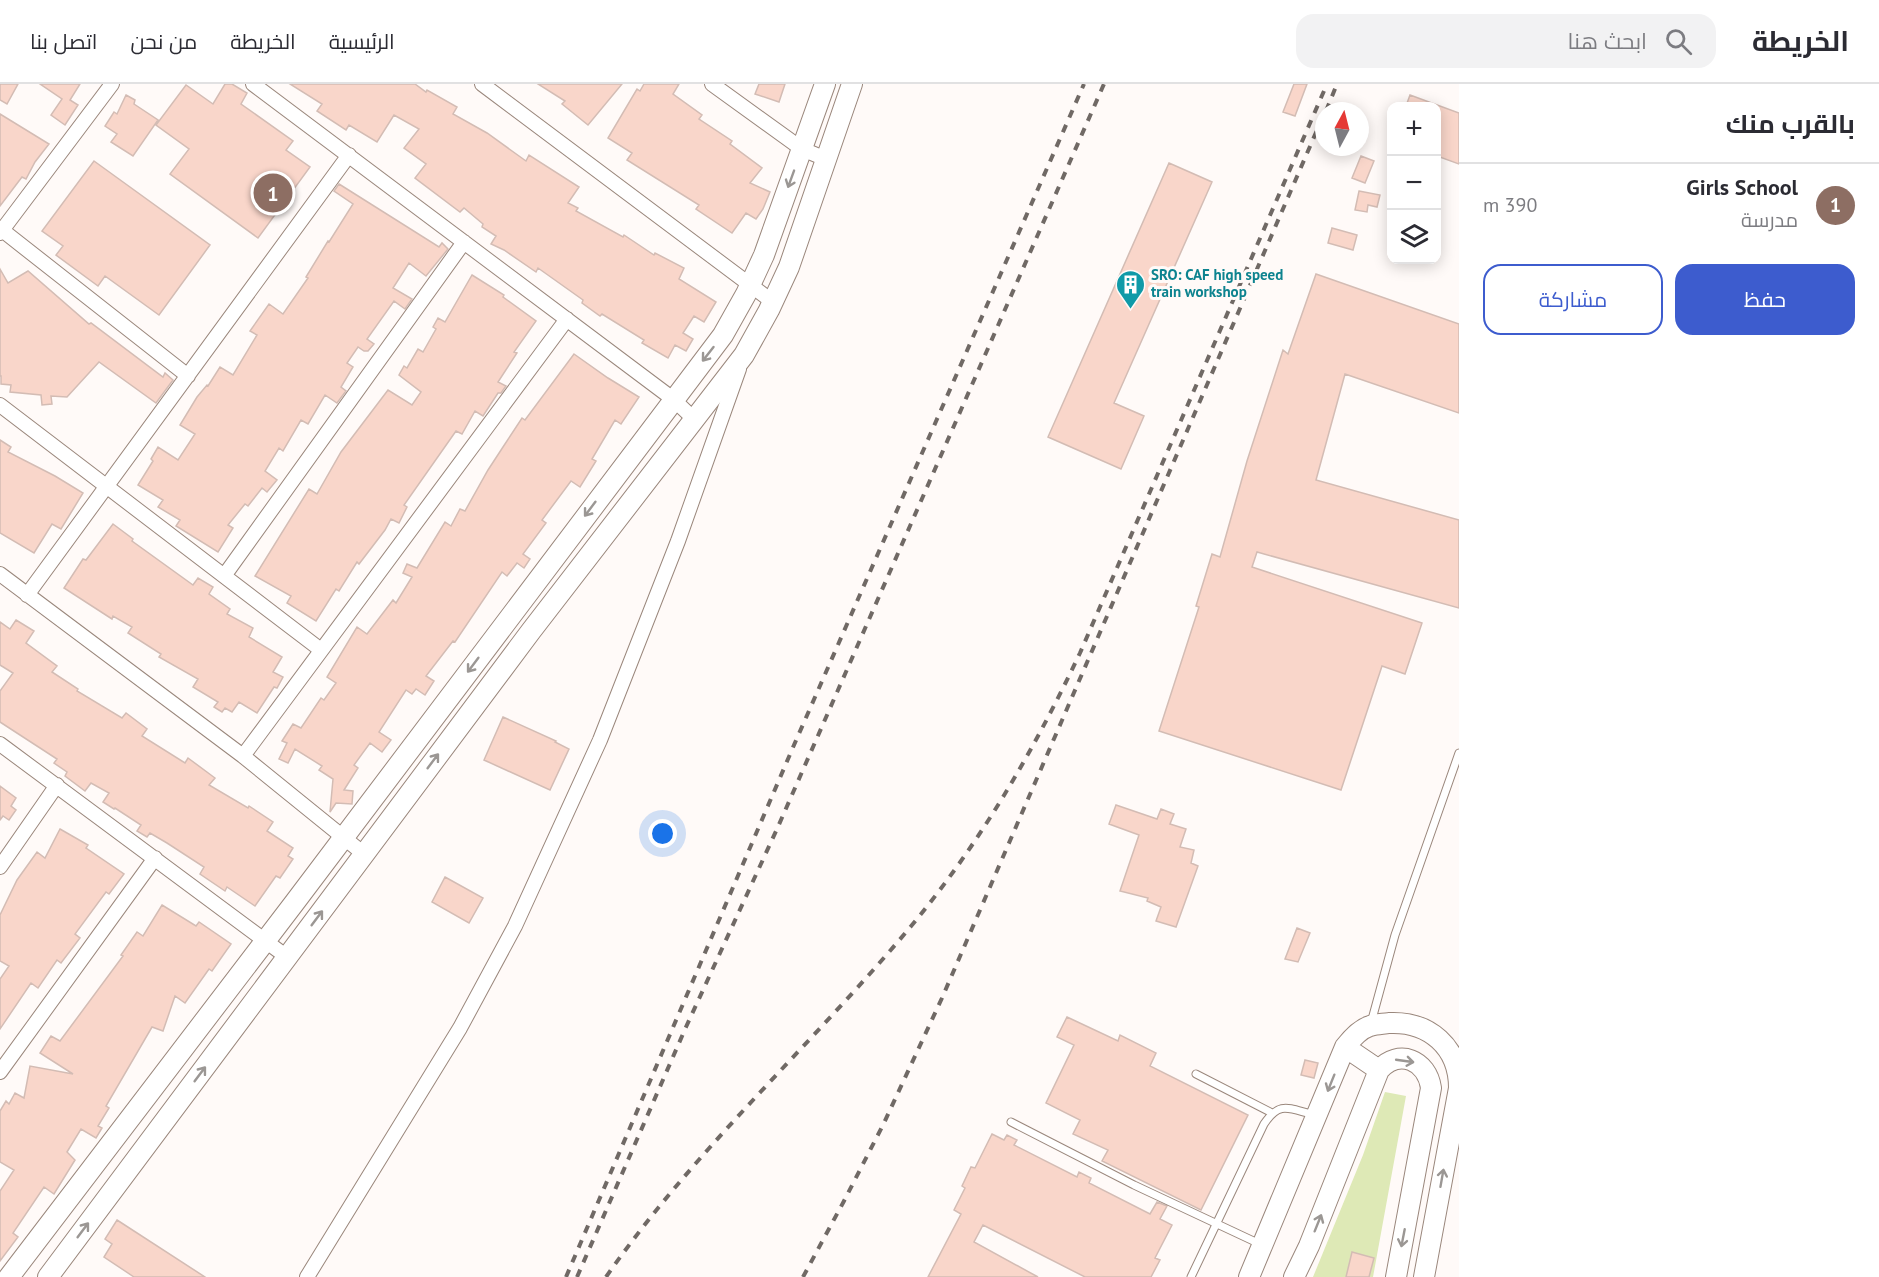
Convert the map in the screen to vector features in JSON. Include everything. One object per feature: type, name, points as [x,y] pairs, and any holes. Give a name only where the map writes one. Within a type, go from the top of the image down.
[{"type":"street","points":[[112,84],[1,232],[188,376]]},
{"type":"street","points":[[253,84],[673,399],[694,419]]},
{"type":"street","points":[[482,84],[773,302]]},
{"type":"street","points":[[712,84],[802,149],[826,159]]},
{"type":"street","points":[[9,1277],[723,334],[751,284],[764,255],[825,84]]},
{"type":"street","points":[[307,1277],[460,1028],[515,926],[600,740],[678,541],[744,355],[789,267],[852,84]]},
{"type":"street","points":[[27,595],[349,155]]},
{"type":"street","points":[[224,576],[464,242]]},
{"type":"street","points":[[243,756],[567,319]]},
{"type":"street","points":[[48,1277],[531,631],[744,355]]},
{"type":"street","points":[[0,405],[321,650]]},
{"type":"street","points":[[0,574],[243,756],[364,854]]},
{"type":"street","points":[[0,744],[287,957]]},
{"type":"street","points":[[0,867],[57,786]]},
{"type":"street","points":[[0,1072],[155,858]]},
{"type":"street","points":[[1249,1277],[1346,1047],[1359,1032],[1371,1025],[1400,1023],[1427,1030],[1441,1041],[1450,1052],[1459,1077],[1459,1088],[1424,1277]]},
{"type":"street","points":[[1346,1047],[1379,1070]]},
{"type":"street","points":[[1294,1277],[1379,1070],[1393,1060],[1403,1059],[1413,1061],[1425,1070],[1430,1077],[1431,1088],[1396,1277]]},
{"type":"street","points":[[1431,1088],[1459,1088]]},
{"type":"lane","points":[[1371,1025],[1395,935],[1459,753]]},
{"type":"lane","points":[[1196,1074],[1272,1113]]},
{"type":"lane","points":[[1191,1277],[1263,1124],[1272,1113],[1281,1108],[1318,1116]]},
{"type":"lane","points":[[1011,1122],[1134,1185],[1263,1246]]},
{"type":"green space","points":[[1385,1092],[1406,1096],[1373,1277],[1313,1277],[1363,1155]]},
{"type":"building","points":[[0,84],[18,84],[7,104],[0,100]]},
{"type":"building","points":[[40,84],[80,84],[70,100],[78,105],[65,125],[51,115],[62,99]]},
{"type":"building","points":[[225,84],[232,84],[247,93],[241,104],[293,141],[286,150],[310,167],[258,238],[170,174],[189,149],[156,125],[186,85],[213,104]]},
{"type":"building","points":[[290,84],[415,84],[426,92],[427,90],[457,107],[453,114],[487,133],[526,161],[529,155],[579,187],[568,203],[578,208],[576,211],[623,237],[624,235],[654,255],[655,253],[684,268],[679,279],[716,302],[704,322],[694,316],[683,333],[693,339],[686,351],[675,345],[668,358],[642,343],[644,340],[602,314],[600,316],[582,303],[583,300],[538,268],[536,272],[491,244],[496,236],[482,227],[483,224],[464,208],[460,212],[415,178],[426,164],[404,148],[419,129],[394,115],[377,142],[349,125],[346,130],[317,111],[322,104]]},
{"type":"building","points":[[538,84],[622,84],[588,125],[562,104],[565,101]]},
{"type":"building","points":[[644,84],[679,84],[673,94],[702,115],[699,119],[732,141],[730,144],[762,168],[750,183],[770,192],[756,219],[746,213],[732,233],[696,209],[699,205],[627,160],[632,153],[608,138],[637,89],[640,91]]},
{"type":"building","points":[[759,84],[785,84],[779,102],[755,94]]},
{"type":"building","points":[[1294,84],[1307,84],[1295,116],[1283,112]]},
{"type":"building","points":[[126,95],[135,100],[134,104],[158,120],[133,156],[111,142],[117,134],[105,126],[114,112],[117,114]]},
{"type":"building","points":[[1410,95],[1429,102],[1407,102]]},
{"type":"building","points":[[1441,106],[1459,113],[1459,164],[1441,157]]},
{"type":"building","points":[[0,114],[49,144],[35,162],[26,179],[22,177],[0,206]]},
{"type":"building","points":[[1361,156],[1374,161],[1365,183],[1352,178]]},
{"type":"building","points":[[94,161],[210,245],[159,315],[105,276],[98,286],[56,255],[63,246],[42,231]]},
{"type":"building","name":"SRO: CAF high speed train workshop","points":[[1169,163],[1212,182],[1114,403],[1144,416],[1121,469],[1048,437]]},
{"type":"building","points":[[339,184],[439,247],[442,243],[448,249],[426,276],[409,263],[393,288],[412,299],[405,309],[394,301],[367,339],[374,344],[368,351],[358,347],[347,363],[353,367],[341,387],[346,391],[337,403],[325,395],[308,424],[301,420],[283,451],[279,448],[265,471],[277,480],[267,492],[262,488],[248,506],[245,504],[228,525],[233,528],[218,552],[176,526],[180,520],[158,507],[163,500],[138,485],[153,461],[151,459],[158,447],[178,460],[195,434],[180,425],[197,397],[208,386],[220,367],[233,375],[257,335],[250,331],[269,304],[283,314],[308,278],[306,277],[353,204],[334,191]]},
{"type":"building","points":[[1359,191],[1380,195],[1377,207],[1368,205],[1367,212],[1355,210]]},
{"type":"building","points":[[1332,228],[1357,235],[1353,250],[1328,243]]},
{"type":"building","points":[[0,269],[8,283],[28,271],[89,324],[91,323],[163,377],[165,373],[173,380],[156,403],[99,362],[67,397],[51,396],[52,404],[42,405],[41,395],[10,392],[11,385],[1,384],[0,376]]},
{"type":"building","points":[[1316,274],[1459,324],[1459,413],[1345,374],[1316,480],[1459,520],[1459,608],[1257,552],[1252,567],[1422,623],[1405,674],[1382,666],[1341,790],[1159,731],[1199,607],[1196,606],[1212,554],[1220,557],[1247,461],[1283,350],[1288,354]]},
{"type":"building","points":[[472,275],[504,295],[503,297],[536,321],[514,352],[517,353],[498,382],[506,386],[501,393],[498,393],[483,416],[475,411],[462,434],[456,431],[404,505],[407,507],[399,523],[391,519],[359,564],[357,562],[339,591],[336,589],[316,621],[287,603],[291,596],[255,576],[309,489],[317,494],[341,452],[388,390],[412,405],[421,392],[399,375],[404,366],[407,368],[418,349],[423,352],[436,329],[433,327],[438,318],[445,322]]},
{"type":"building","points":[[574,354],[639,397],[621,424],[615,420],[592,459],[596,461],[580,487],[571,481],[542,520],[546,523],[523,554],[530,559],[524,568],[517,563],[507,576],[502,572],[455,642],[453,641],[426,676],[434,681],[425,695],[416,689],[412,694],[406,690],[379,732],[391,740],[382,752],[370,743],[354,765],[358,768],[344,790],[353,791],[352,804],[336,803],[330,812],[333,779],[319,770],[322,766],[295,749],[288,763],[279,759],[287,743],[282,741],[293,724],[301,728],[321,698],[324,700],[336,683],[327,677],[357,627],[367,634],[393,600],[396,603],[412,577],[403,573],[407,564],[417,568],[445,522],[451,526],[460,509],[465,511],[488,470],[522,418],[525,420]]},
{"type":"building","points":[[0,440],[11,447],[8,452],[83,493],[61,529],[52,524],[34,553],[0,533]]},
{"type":"building","points":[[113,524],[133,539],[132,541],[193,585],[198,578],[213,587],[209,594],[230,609],[227,614],[253,628],[249,637],[282,657],[273,672],[283,677],[257,713],[239,702],[232,712],[225,708],[222,712],[214,707],[218,702],[193,687],[198,679],[159,657],[161,654],[128,633],[132,627],[113,616],[112,619],[64,588],[83,559],[86,560]]},
{"type":"building","points":[[16,620],[34,631],[26,643],[57,666],[52,672],[78,689],[77,691],[122,718],[126,713],[147,729],[142,736],[185,763],[188,758],[215,778],[209,785],[248,808],[249,806],[273,822],[267,831],[293,848],[288,856],[293,859],[280,878],[276,876],[255,906],[227,887],[225,891],[200,874],[204,867],[167,843],[150,833],[147,837],[137,831],[141,825],[103,802],[109,793],[91,783],[85,791],[65,776],[67,772],[54,763],[57,759],[0,722],[0,691],[13,673],[0,665],[0,622],[10,629]]},
{"type":"building","points":[[503,717],[569,749],[550,790],[484,760]]},
{"type":"building","points":[[0,786],[16,798],[11,806],[16,810],[9,820],[3,816],[0,820]]},
{"type":"building","points":[[1116,805],[1157,819],[1161,809],[1174,814],[1170,824],[1186,829],[1180,847],[1194,850],[1191,863],[1198,866],[1176,927],[1156,921],[1161,907],[1147,901],[1148,898],[1120,891],[1139,835],[1109,824]]},
{"type":"building","points":[[60,829],[88,845],[86,848],[124,874],[109,894],[106,892],[75,934],[80,938],[61,963],[57,960],[38,988],[31,983],[0,1029],[0,979],[9,966],[0,961],[0,915],[17,880],[37,852],[45,858]]},
{"type":"building","points":[[445,877],[483,898],[469,923],[432,902]]},
{"type":"building","points":[[162,905],[196,926],[199,922],[231,944],[212,971],[209,969],[185,1003],[175,996],[163,1031],[152,1027],[106,1106],[109,1108],[98,1126],[102,1128],[96,1138],[81,1129],[67,1152],[75,1160],[54,1194],[44,1187],[13,1233],[18,1237],[0,1261],[0,1191],[14,1170],[0,1162],[0,1111],[6,1101],[9,1104],[15,1093],[24,1098],[30,1066],[73,1074],[40,1053],[51,1036],[60,1041],[123,956],[121,955],[137,932],[143,936]]},
{"type":"building","points":[[1297,928],[1310,933],[1298,962],[1285,959]]},
{"type":"building","points":[[1067,1017],[1118,1041],[1120,1035],[1156,1053],[1150,1066],[1248,1115],[1201,1210],[1102,1161],[1108,1150],[1073,1134],[1080,1120],[1046,1103],[1074,1045],[1057,1037]]},
{"type":"building","points":[[1305,1060],[1318,1063],[1314,1078],[1301,1075]]},
{"type":"building","points":[[992,1134],[1004,1140],[1007,1135],[1017,1140],[1014,1145],[1077,1177],[1079,1172],[1091,1178],[1089,1183],[1150,1214],[1157,1202],[1167,1206],[1160,1219],[1172,1225],[1155,1258],[1160,1260],[1151,1277],[1085,1277],[983,1225],[974,1242],[1038,1277],[928,1277],[961,1214],[954,1210],[965,1188],[962,1186],[971,1167],[975,1168]]},
{"type":"building","points":[[117,1220],[205,1277],[134,1277],[104,1257],[112,1244],[105,1239]]},
{"type":"building","points":[[1352,1252],[1374,1258],[1369,1277],[1346,1277]]},
{"type":"railway","points":[[566,1277],[794,745],[1084,84]]},
{"type":"railway","points":[[577,1277],[686,1027],[777,829],[1104,84]]},
{"type":"railway","points":[[606,1277],[677,1185],[835,1013],[912,925],[961,861],[1005,794],[1044,725],[1080,653],[1327,84]]},
{"type":"railway","points":[[1330,102],[1337,84]]},
{"type":"railway","points":[[803,1277],[884,1123],[942,998],[1315,135]]},
{"type":"place","name":"Girls School","points":[[273,193]]},
{"type":"place","name":"SRO: CAF high speed train workshop","points":[[1130,310]]}]
